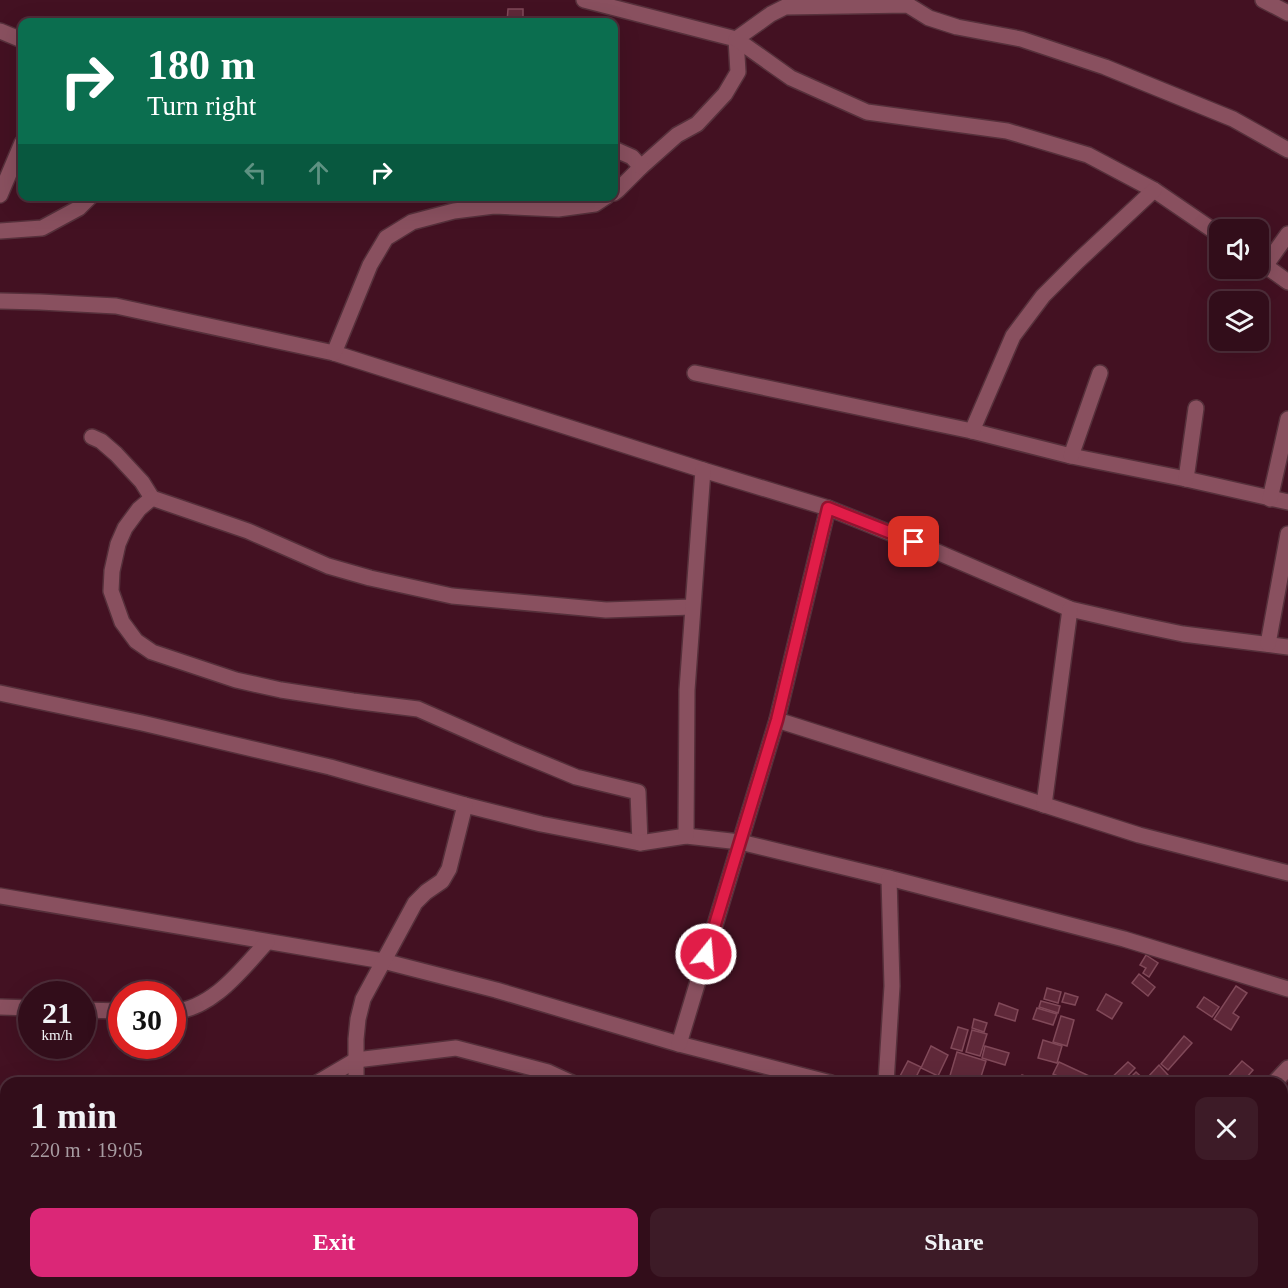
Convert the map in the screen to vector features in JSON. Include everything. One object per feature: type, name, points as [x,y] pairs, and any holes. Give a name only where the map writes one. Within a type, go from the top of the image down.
[{"type":"street","points":[[584,0],[736,39],[791,78],[867,112],[1007,131],[1088,155],[1154,190],[1209,228]]},
{"type":"street","points":[[1263,0],[1288,13]]},
{"type":"street","points":[[736,39],[785,7],[912,3],[929,18],[957,27],[1021,39],[1105,67],[1233,119],[1288,150]]},
{"type":"street","points":[[0,32],[18,39]]},
{"type":"street","points":[[618,190],[641,166],[677,135],[697,124],[725,94],[738,72],[736,39]]},
{"type":"street","points":[[618,151],[641,166]]},
{"type":"street","points":[[0,195],[18,152]]},
{"type":"street","points":[[972,431],[1013,336],[1043,296],[1154,190]]},
{"type":"street","points":[[0,231],[42,228],[79,208],[86,201]]},
{"type":"street","points":[[334,353],[375,256],[386,238],[412,222],[454,210],[494,206],[558,209],[595,204],[600,201]]},
{"type":"street","points":[[1269,255],[1288,234]]},
{"type":"street","points":[[1269,268],[1288,282]]},
{"type":"street","points":[[0,301],[116,306],[334,353],[828,508],[1070,609],[1183,634],[1288,647]]},
{"type":"street","points":[[695,373],[972,431],[1071,456],[1288,502]]},
{"type":"street","points":[[1071,456],[1100,373]]},
{"type":"street","points":[[1186,479],[1196,408]]},
{"type":"street","points":[[1270,499],[1288,420]]},
{"type":"street","points":[[92,437],[101,441],[116,454],[142,482],[152,498],[248,531],[327,566],[452,596],[606,610],[692,607]]},
{"type":"street","points":[[686,836],[687,690],[703,470]]},
{"type":"street","points":[[152,498],[139,508],[125,528],[118,544],[112,571],[111,591],[123,622],[136,641],[144,647],[152,652],[236,680],[280,690],[418,709],[576,777],[639,792],[640,843]]},
{"type":"street","points":[[679,1044],[777,720],[828,508]]},
{"type":"street","points":[[1268,644],[1288,534]]},
{"type":"street","points":[[1044,805],[1070,609]]},
{"type":"street","points":[[0,693],[330,767],[541,824],[640,843],[686,836],[740,842],[890,878],[1124,939],[1288,989]]},
{"type":"street","points":[[777,720],[1139,835],[1288,873]]},
{"type":"street","points":[[356,1077],[358,1019],[363,999],[416,903],[441,881],[449,869],[465,805]]},
{"type":"street","points":[[886,1077],[892,986],[890,878]]},
{"type":"street","points":[[0,898],[153,921],[383,961],[496,990],[679,1044],[808,1077]]},
{"type":"street","points":[[186,1009],[219,993],[267,942]]},
{"type":"street","points":[[0,1007],[18,1008]]},
{"type":"street","points":[[327,1077],[356,1060],[456,1048],[548,1072],[559,1077]]},
{"type":"building","points":[[508,9],[523,9],[523,18],[507,18]]},
{"type":"building","points":[[1146,955],[1158,963],[1149,977],[1143,973],[1146,968],[1140,965]]},
{"type":"building","points":[[1139,974],[1155,987],[1148,996],[1132,983]]},
{"type":"building","points":[[1236,986],[1247,993],[1233,1013],[1239,1017],[1231,1030],[1214,1019]]},
{"type":"building","points":[[1047,988],[1061,992],[1058,1003],[1044,999]]},
{"type":"building","points":[[1065,993],[1078,997],[1075,1005],[1062,1002]]},
{"type":"building","points":[[1106,994],[1122,1003],[1112,1019],[1097,1010]]},
{"type":"building","points":[[1204,997],[1219,1007],[1212,1017],[1197,1007]]},
{"type":"building","points":[[1041,1001],[1060,1006],[1058,1013],[1039,1007]]},
{"type":"building","points":[[999,1003],[1018,1010],[1015,1021],[995,1015]]},
{"type":"building","points":[[1037,1008],[1057,1014],[1053,1025],[1033,1019]]},
{"type":"building","points":[[1061,1016],[1074,1020],[1067,1046],[1053,1042]]},
{"type":"building","points":[[974,1019],[987,1023],[984,1032],[972,1028]]},
{"type":"building","points":[[958,1027],[968,1030],[962,1051],[951,1048]]},
{"type":"building","points":[[972,1030],[987,1034],[980,1056],[966,1052]]},
{"type":"building","points":[[1184,1036],[1192,1043],[1168,1070],[1161,1064]]},
{"type":"building","points":[[1043,1040],[1062,1046],[1057,1063],[1038,1058]]},
{"type":"building","points":[[931,1046],[948,1055],[938,1076],[921,1068]]},
{"type":"building","points":[[985,1046],[1009,1053],[1005,1065],[982,1058]]},
{"type":"building","points":[[957,1052],[986,1061],[981,1077],[950,1077]]},
{"type":"building","points":[[908,1061],[921,1067],[916,1077],[900,1077]]},
{"type":"building","points":[[1242,1061],[1253,1070],[1247,1077],[1228,1077]]},
{"type":"building","points":[[1059,1062],[1092,1077],[1060,1077],[1053,1074]]},
{"type":"building","points":[[1128,1062],[1135,1068],[1127,1077],[1112,1077]]},
{"type":"building","points":[[1159,1065],[1168,1075],[1166,1077],[1148,1077]]},
{"type":"building","points":[[1136,1072],[1141,1077],[1131,1077]]},
{"type":"route","points":[[706,954],[777,720],[828,508],[914,542]]}]
